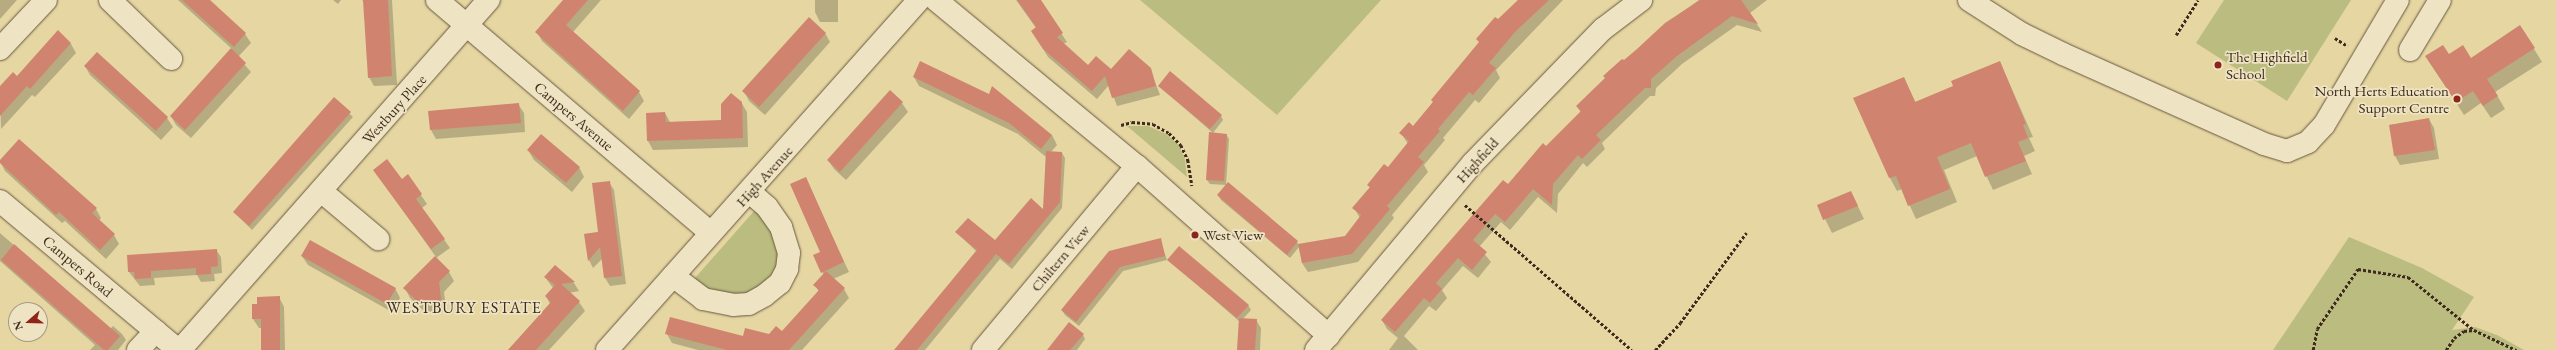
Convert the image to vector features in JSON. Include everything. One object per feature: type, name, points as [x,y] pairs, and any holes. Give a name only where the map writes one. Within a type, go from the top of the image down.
[{"type":"street","points":[[0,49],[46,0]]},
{"type":"street","points":[[110,0],[171,59]]},
{"type":"street","name":"Campers Avenue","points":[[437,0],[710,232]]},
{"type":"street","name":"Westbury Place","points":[[179,350],[468,26],[489,0]]},
{"type":"street","name":"High Avenue","points":[[607,350],[710,232],[750,192],[919,0]]},
{"type":"street","points":[[936,0],[1137,166],[1323,343]]},
{"type":"street","name":"Highfield","points":[[1323,343],[1473,163],[1603,29],[1641,0]]},
{"type":"street","points":[[1969,0],[2022,34],[2063,54],[2264,144],[2287,151],[2308,142],[2324,125],[2398,0]]},
{"type":"street","points":[[2410,50],[2440,0]]},
{"type":"street","name":"Chiltern View","points":[[983,350],[1137,166]]},
{"type":"street","points":[[321,191],[378,239]]},
{"type":"street","points":[[673,276],[704,299],[733,305],[749,304],[765,295],[780,283],[787,268],[789,253],[781,227],[767,207],[750,192]]},
{"type":"street","name":"Campers Road","points":[[0,201],[179,350]]},
{"type":"street","points":[[138,350],[156,331]]},
{"type":"path","points":[[2176,34],[2198,0]]},
{"type":"path","points":[[1121,126],[1132,122],[1153,124],[1169,133],[1182,145],[1188,160],[1192,186]]},
{"type":"path","points":[[1449,191],[1632,350]]},
{"type":"path","points":[[1655,350],[1680,323],[1746,233]]},
{"type":"path","points":[[2312,350],[2317,328],[2358,269],[2408,277],[2474,330],[2516,350]]},
{"type":"path","points":[[2446,350],[2454,338],[2464,331],[2474,330]]},
{"type":"green space","points":[[1140,0],[1381,0],[1277,115]]},
{"type":"green space","points":[[2224,0],[2351,0],[2287,101],[2196,43]]},
{"type":"green space","points":[[1127,126],[1148,126],[1166,134],[1179,145],[1185,160],[1187,177]]},
{"type":"green space","points":[[755,210],[766,216],[782,255],[767,283],[745,295],[721,296],[698,284],[695,278]]},
{"type":"green space","points":[[2349,237],[2422,268],[2474,297],[2452,330],[2475,327],[2497,335],[2524,350],[2273,350]]},
{"type":"building","points":[[182,0],[210,0],[246,33],[234,47]]},
{"type":"building","points":[[363,0],[388,0],[392,76],[368,78]]},
{"type":"building","points":[[563,0],[588,0],[566,25],[640,91],[623,111],[535,32]]},
{"type":"building","points":[[1017,0],[1041,0],[1063,33],[1057,37],[1088,65],[1096,56],[1111,69],[1129,49],[1151,68],[1156,86],[1112,98],[1105,76],[1092,91],[1043,49],[1031,31],[1036,27]]},
{"type":"building","points":[[1518,0],[1549,0],[1515,32],[1489,63],[1496,68],[1473,95],[1469,92],[1438,129],[1440,131],[1418,157],[1424,162],[1387,206],[1390,209],[1352,254],[1302,263],[1298,244],[1345,236],[1361,215],[1352,208],[1370,187],[1367,185],[1384,164],[1388,167],[1409,141],[1399,133],[1409,122],[1413,126],[1433,102],[1431,100],[1479,42],[1476,39],[1495,17],[1498,19]]},
{"type":"building","points":[[1700,0],[1741,0],[1758,24],[1732,16],[1677,56],[1651,79],[1651,88],[1645,88],[1596,135],[1601,140],[1582,159],[1578,155],[1553,184],[1552,205],[1533,189],[1505,222],[1495,214],[1473,240],[1487,252],[1472,270],[1458,258],[1436,283],[1442,289],[1430,303],[1424,298],[1395,332],[1381,320],[1503,180],[1508,184],[1543,143],[1546,146],[1581,111],[1576,106],[1605,78],[1603,76],[1622,59],[1624,60],[1637,49],[1665,23]]},
{"type":"building","points":[[809,17],[826,33],[759,107],[742,91]]},
{"type":"building","points":[[2520,25],[2535,48],[2487,79],[2498,96],[2483,106],[2473,91],[2456,102],[2425,56],[2443,45],[2449,54],[2463,45],[2471,58]]},
{"type":"building","points":[[58,30],[71,43],[30,89],[27,86],[0,116],[0,86],[13,72],[17,76]]},
{"type":"building","points":[[231,48],[246,63],[185,130],[170,116]]},
{"type":"building","points":[[97,52],[168,117],[156,131],[84,66]]},
{"type":"building","points":[[920,61],[989,94],[992,86],[1052,135],[1041,149],[1009,123],[913,77]]},
{"type":"building","points":[[2000,61],[2026,124],[2023,125],[2028,138],[2018,142],[2026,161],[1985,177],[1971,143],[1937,157],[1950,189],[1908,206],[1896,176],[1889,178],[1853,98],[1904,77],[1915,102],[1953,86],[1951,81]]},
{"type":"building","points":[[1170,71],[1222,115],[1210,129],[1158,86]]},
{"type":"building","points":[[890,90],[903,102],[840,172],[827,160]]},
{"type":"building","points":[[731,93],[742,102],[743,138],[647,141],[646,113],[665,112],[666,122],[721,120],[721,104]]},
{"type":"building","points":[[334,97],[351,112],[249,226],[233,212]]},
{"type":"building","points":[[519,103],[521,123],[430,130],[428,111]]},
{"type":"building","points":[[2429,118],[2435,150],[2394,156],[2389,125]]},
{"type":"building","points":[[1209,132],[1227,134],[1224,181],[1206,180]]},
{"type":"building","points":[[541,134],[580,167],[566,183],[527,150]]},
{"type":"building","points":[[19,139],[97,208],[92,213],[115,234],[100,250],[59,212],[56,215],[0,163],[0,160]]},
{"type":"building","points":[[1046,151],[1062,152],[1060,202],[1009,264],[996,254],[917,350],[894,350],[977,250],[955,232],[968,218],[995,240],[1031,198],[1043,209]]},
{"type":"building","points":[[387,159],[402,179],[408,174],[422,194],[416,199],[445,239],[431,249],[373,170]]},
{"type":"building","points":[[806,177],[844,262],[821,273],[813,255],[820,252],[790,184]]},
{"type":"building","points":[[610,181],[622,276],[604,278],[600,247],[588,261],[584,234],[598,232],[592,183]]},
{"type":"building","points":[[1228,182],[1298,241],[1287,255],[1217,195]]},
{"type":"building","points":[[1851,191],[1858,206],[1823,220],[1817,205]]},
{"type":"building","points":[[1161,238],[1165,256],[1120,267],[1076,322],[1061,310],[1109,251]]},
{"type":"building","points":[[310,240],[396,288],[387,304],[301,256]]},
{"type":"building","points":[[14,244],[120,336],[108,350],[104,350],[1,260]]},
{"type":"building","points":[[1179,246],[1249,305],[1237,318],[1167,260]]},
{"type":"building","points":[[217,249],[218,266],[211,267],[211,274],[196,275],[196,268],[151,271],[151,278],[135,279],[134,272],[128,272],[127,255]]},
{"type":"building","points":[[435,256],[450,271],[439,282],[441,299],[436,304],[418,302],[403,288]]},
{"type":"building","points":[[555,265],[575,282],[561,284],[580,301],[536,350],[508,350],[551,302],[545,296],[555,285],[544,277]]},
{"type":"building","points":[[826,271],[845,288],[789,350],[727,350],[665,334],[670,317],[743,336],[745,328],[769,334],[776,326],[782,331],[819,290],[813,285]]},
{"type":"building","points":[[280,296],[280,350],[261,350],[261,319],[252,319],[252,304],[257,304],[257,297]]},
{"type":"building","points":[[1239,318],[1257,319],[1255,350],[1237,350]]},
{"type":"building","points":[[1069,322],[1084,334],[1070,350],[1047,350]]},
{"type":"place","name":"The Highfield School","points":[[2218,65]]},
{"type":"place","name":"North Herts Education Support Centre","points":[[2457,99]]},
{"type":"place","name":"West View","points":[[1195,235]]},
{"type":"district","name":"WESTBURY ESTATE","points":[[464,308]]}]
